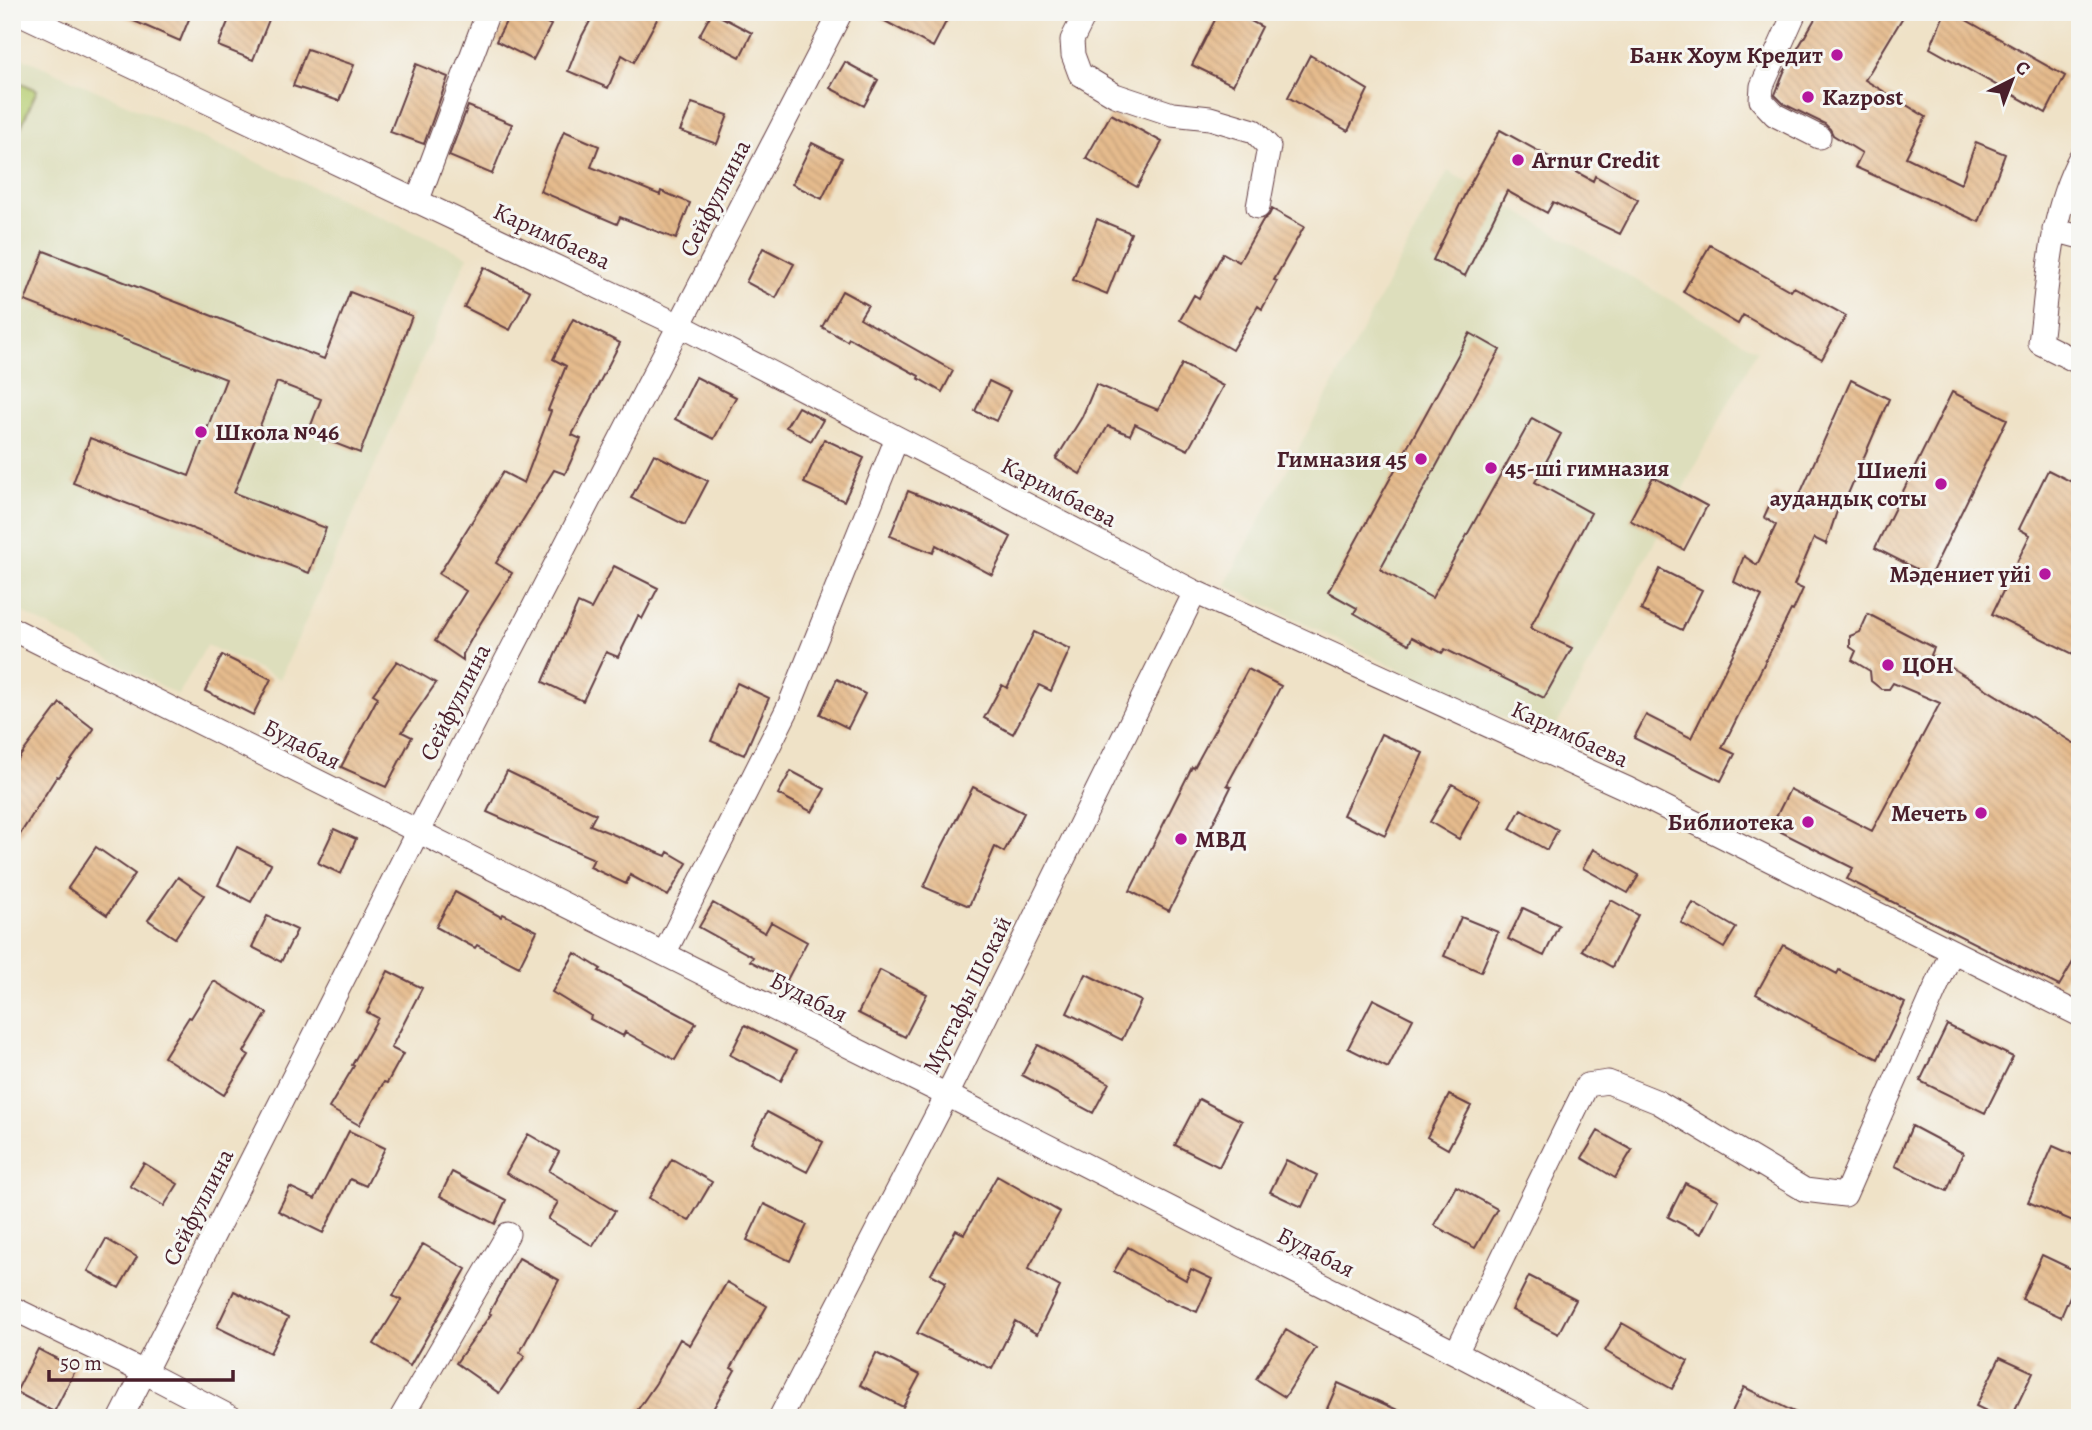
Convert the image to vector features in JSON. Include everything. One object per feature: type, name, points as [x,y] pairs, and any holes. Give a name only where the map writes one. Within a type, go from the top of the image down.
[{"type":"street","name":"Каримбаева","points":[[17,12],[679,325],[1195,592],[1628,789],[2080,1015]]},
{"type":"street","points":[[417,201],[488,12]]},
{"type":"street","name":"Сейфуллина","points":[[121,1418],[418,831],[841,12]]},
{"type":"street","points":[[1086,12],[1072,40],[1073,55],[1080,74],[1115,95],[1172,114],[1210,118],[1254,131],[1269,146],[1258,207]]},
{"type":"street","points":[[1795,12],[1762,86],[1761,100],[1775,115],[1819,137]]},
{"type":"street","points":[[2080,158],[2071,174],[2054,230],[2040,343],[2080,363]]},
{"type":"street","points":[[2054,230],[2080,237]]},
{"type":"street","points":[[664,954],[790,704],[897,438]]},
{"type":"street","name":"Мустафы Шокай","points":[[780,1418],[947,1096],[1195,592]]},
{"type":"street","name":"Будабая","points":[[12,629],[947,1096],[1580,1418]]},
{"type":"street","points":[[1456,1353],[1587,1085],[1608,1082],[1658,1102],[1805,1190],[1845,1195],[1952,951]]},
{"type":"street","points":[[401,1418],[508,1234]]},
{"type":"street","points":[[12,1308],[232,1418]]},
{"type":"shaded area","name":"Школа №46","points":[[12,53],[468,256],[280,679],[207,645],[178,695],[12,607]]},
{"type":"shaded area","name":"45-ші гимназия","points":[[1448,171],[1757,350],[1550,738],[1456,697],[1225,585]]},
{"type":"green space","points":[[12,79],[37,90],[12,147]]},
{"type":"building","points":[[113,12],[192,12],[180,41]]},
{"type":"building","points":[[232,12],[272,12],[253,60],[218,46]]},
{"type":"building","points":[[511,12],[527,12],[551,25],[533,60],[496,41]]},
{"type":"building","points":[[595,12],[661,12],[634,62],[622,55],[608,88],[568,71]]},
{"type":"building","points":[[712,12],[752,33],[740,57],[699,36]]},
{"type":"building","points":[[868,12],[951,12],[933,47]]},
{"type":"building","points":[[1219,12],[1234,12],[1262,27],[1233,85],[1192,65]]},
{"type":"building","points":[[1819,12],[1906,12],[1865,80],[1926,117],[1906,157],[1961,184],[1976,142],[2005,154],[1979,222],[1855,167],[1862,153],[1833,135],[1825,124],[1784,104],[1775,95],[1784,72]]},
{"type":"building","points":[[1945,12],[1952,12],[2065,76],[2046,113],[1930,48]]},
{"type":"building","points":[[307,49],[354,65],[339,101],[293,86]]},
{"type":"building","points":[[1310,55],[1368,90],[1348,131],[1288,97]]},
{"type":"building","points":[[845,62],[878,80],[864,106],[830,88]]},
{"type":"building","points":[[416,64],[448,77],[424,144],[390,132]]},
{"type":"building","points":[[692,103],[728,115],[717,144],[680,131]]},
{"type":"building","points":[[468,106],[512,124],[492,174],[449,156]]},
{"type":"building","points":[[1111,114],[1162,142],[1137,187],[1086,158]]},
{"type":"building","points":[[1500,130],[1593,181],[1595,176],[1638,200],[1620,234],[1553,202],[1547,213],[1507,191],[1465,276],[1433,260]]},
{"type":"building","points":[[564,131],[599,146],[591,167],[660,195],[661,191],[690,203],[676,239],[620,217],[617,224],[540,191]]},
{"type":"building","points":[[812,143],[842,158],[822,199],[792,184]]},
{"type":"building","points":[[1272,209],[1304,227],[1274,280],[1277,281],[1262,309],[1258,306],[1232,350],[1180,320],[1194,295],[1199,298],[1223,253],[1239,262]]},
{"type":"building","points":[[1097,219],[1131,233],[1107,294],[1073,280]]},
{"type":"building","points":[[1710,245],[1791,291],[1794,287],[1846,316],[1822,359],[1743,315],[1738,324],[1683,292]]},
{"type":"building","points":[[763,248],[794,264],[776,298],[746,282]]},
{"type":"building","points":[[44,251],[324,359],[350,292],[412,316],[360,453],[308,433],[321,399],[277,382],[234,493],[326,528],[309,573],[73,483],[90,438],[189,476],[226,379],[25,301]]},
{"type":"building","points":[[484,267],[530,291],[510,330],[464,307]]},
{"type":"building","points":[[842,291],[868,305],[860,318],[953,371],[942,392],[918,378],[919,376],[849,338],[847,341],[822,327]]},
{"type":"building","points":[[573,319],[620,343],[572,435],[581,439],[565,474],[554,470],[496,563],[512,573],[478,627],[463,654],[463,660],[435,641],[466,591],[439,574],[503,472],[524,483],[566,366],[553,359]]},
{"type":"building","points":[[1470,333],[1500,350],[1380,569],[1432,598],[1532,418],[1561,434],[1535,482],[1591,513],[1530,628],[1572,648],[1544,698],[1445,649],[1442,653],[1412,637],[1409,644],[1354,613],[1357,608],[1328,592]]},
{"type":"building","points":[[1182,364],[1223,386],[1188,450],[1135,424],[1130,435],[1108,426],[1080,474],[1056,459],[1082,417],[1096,384],[1158,410]]},
{"type":"building","points":[[696,377],[736,397],[714,439],[675,419]]},
{"type":"building","points":[[1851,380],[1889,399],[1845,501],[1841,499],[1826,544],[1814,538],[1794,585],[1803,589],[1722,748],[1735,754],[1721,781],[1634,738],[1646,715],[1691,738],[1762,596],[1734,582],[1744,556],[1757,565],[1776,525],[1764,517],[1775,493],[1796,503]]},
{"type":"building","points":[[989,381],[1010,391],[996,421],[975,411]]},
{"type":"building","name":"Шиелі аудандық соты","points":[[1952,392],[2007,419],[1930,576],[1875,548]]},
{"type":"building","points":[[798,407],[823,420],[811,441],[786,427]]},
{"type":"building","points":[[824,439],[864,458],[844,501],[804,483]]},
{"type":"building","points":[[654,454],[708,481],[685,525],[631,498]]},
{"type":"building","name":"Мәдениет үйі","points":[[2048,470],[2080,486],[2080,640],[2073,654],[1992,614],[2030,535],[2019,529]]},
{"type":"building","points":[[1653,477],[1707,506],[1684,550],[1630,520]]},
{"type":"building","points":[[908,491],[976,518],[1011,537],[992,575],[936,545],[933,553],[890,536]]},
{"type":"building","points":[[614,566],[658,588],[642,619],[638,616],[618,657],[606,652],[583,701],[543,682],[578,603],[591,609]]},
{"type":"building","points":[[1660,569],[1702,590],[1682,630],[1641,610]]},
{"type":"building","name":"Мечеть","points":[[1868,614],[1934,648],[1931,655],[2080,747],[2080,950],[2059,986],[1847,879],[1853,868],[1771,827],[1790,789],[1872,831],[1940,703],[1893,683],[1889,689],[1881,689],[1871,681],[1870,671],[1852,660],[1856,651],[1850,647],[1850,636],[1860,632]]},
{"type":"building","points":[[1034,632],[1070,649],[1051,691],[1039,685],[1013,734],[984,718],[1002,685],[1007,688]]},
{"type":"building","points":[[222,655],[271,679],[253,715],[205,691]]},
{"type":"building","points":[[397,661],[436,683],[402,732],[412,737],[386,787],[341,767],[378,697],[373,694]]},
{"type":"building","points":[[1248,669],[1281,686],[1227,785],[1231,787],[1169,911],[1130,891],[1192,767],[1194,768]]},
{"type":"building","points":[[837,679],[865,694],[848,728],[820,714]]},
{"type":"building","points":[[737,683],[769,698],[744,755],[711,741]]},
{"type":"building","points":[[60,703],[94,729],[59,777],[57,776],[12,847],[12,767]]},
{"type":"building","points":[[1381,734],[1423,753],[1385,835],[1343,815]]},
{"type":"building","points":[[507,771],[596,814],[590,825],[666,856],[668,852],[687,863],[668,896],[630,875],[626,884],[590,867],[594,859],[487,812]]},
{"type":"building","points":[[791,771],[825,789],[812,812],[778,794]]},
{"type":"building","points":[[1452,784],[1480,800],[1459,839],[1430,822]]},
{"type":"building","points":[[973,787],[1024,813],[1004,852],[995,847],[969,906],[924,887]]},
{"type":"building","points":[[1521,809],[1558,830],[1547,850],[1510,829]]},
{"type":"building","points":[[334,829],[356,839],[341,874],[318,863]]},
{"type":"building","points":[[96,847],[135,874],[107,915],[68,888]]},
{"type":"building","points":[[237,847],[271,864],[251,902],[218,885]]},
{"type":"building","points":[[1593,849],[1639,875],[1628,893],[1583,868]]},
{"type":"building","points":[[178,877],[204,895],[175,938],[148,920]]},
{"type":"building","points":[[455,892],[501,917],[503,914],[537,931],[519,967],[436,927]]},
{"type":"building","points":[[1611,900],[1638,915],[1612,967],[1582,950]]},
{"type":"building","points":[[713,903],[765,933],[771,922],[807,942],[787,980],[750,961],[753,957],[699,927]]},
{"type":"building","points":[[1693,903],[1736,928],[1724,948],[1681,923]]},
{"type":"building","points":[[1523,908],[1559,925],[1544,956],[1508,939]]},
{"type":"building","points":[[267,916],[297,930],[281,962],[252,947]]},
{"type":"building","points":[[1461,917],[1498,932],[1481,972],[1444,956]]},
{"type":"building","points":[[1783,945],[1837,974],[1839,970],[1905,1003],[1878,1059],[1756,994]]},
{"type":"building","points":[[575,953],[601,969],[599,971],[696,1023],[675,1060],[625,1032],[623,1036],[590,1019],[591,1016],[552,992]]},
{"type":"building","points":[[880,970],[927,994],[905,1037],[858,1013]]},
{"type":"building","points":[[388,971],[422,988],[391,1048],[403,1054],[359,1125],[329,1108],[378,1018],[367,1012]]},
{"type":"building","points":[[1086,974],[1141,1001],[1122,1040],[1067,1013]]},
{"type":"building","points":[[214,981],[267,1013],[244,1052],[249,1055],[224,1095],[164,1057]]},
{"type":"building","points":[[1373,999],[1413,1019],[1388,1068],[1348,1048]]},
{"type":"building","points":[[745,1025],[796,1051],[781,1081],[730,1055]]},
{"type":"building","points":[[1947,1025],[2013,1057],[1985,1113],[1920,1081]]},
{"type":"building","points":[[1038,1045],[1109,1083],[1093,1113],[1022,1075]]},
{"type":"building","points":[[1449,1095],[1471,1106],[1448,1149],[1427,1137]]},
{"type":"building","points":[[1199,1099],[1242,1121],[1219,1167],[1175,1145]]},
{"type":"building","points":[[767,1112],[823,1142],[807,1172],[751,1143]]},
{"type":"building","points":[[1912,1126],[1963,1153],[1947,1191],[1895,1166]]},
{"type":"building","points":[[349,1131],[385,1148],[366,1186],[350,1179],[323,1233],[278,1211],[290,1187],[315,1199]]},
{"type":"building","points":[[1598,1131],[1632,1150],[1615,1178],[1582,1158]]},
{"type":"building","points":[[528,1134],[559,1152],[549,1171],[615,1211],[593,1246],[548,1219],[558,1202],[506,1173]]},
{"type":"building","points":[[2053,1146],[2080,1158],[2080,1224],[2028,1202]]},
{"type":"building","points":[[672,1159],[712,1182],[689,1221],[649,1198]]},
{"type":"building","points":[[1286,1160],[1317,1175],[1302,1207],[1270,1192]]},
{"type":"building","points":[[144,1163],[178,1184],[164,1206],[130,1186]]},
{"type":"building","points":[[452,1172],[506,1200],[495,1224],[440,1196]]},
{"type":"building","points":[[997,1176],[1060,1212],[1028,1269],[1060,1287],[1037,1334],[1015,1321],[992,1369],[917,1333],[946,1282],[931,1274],[956,1230],[964,1234]]},
{"type":"building","points":[[1685,1183],[1718,1200],[1701,1234],[1668,1217]]},
{"type":"building","points":[[1456,1186],[1497,1209],[1475,1248],[1434,1225]]},
{"type":"building","points":[[764,1204],[807,1225],[790,1261],[747,1240]]},
{"type":"building","points":[[106,1239],[137,1257],[119,1288],[88,1271]]},
{"type":"building","points":[[423,1244],[466,1269],[410,1366],[374,1344],[401,1300],[393,1296]]},
{"type":"building","points":[[1128,1247],[1186,1280],[1191,1269],[1212,1279],[1197,1312],[1166,1300],[1114,1271]]},
{"type":"building","points":[[2042,1255],[2080,1273],[2061,1317],[2022,1299]]},
{"type":"building","points":[[519,1258],[559,1280],[520,1352],[525,1356],[499,1393],[456,1363],[491,1314],[489,1313]]},
{"type":"building","points":[[1529,1276],[1576,1300],[1558,1334],[1512,1310]]},
{"type":"building","points":[[727,1282],[767,1306],[731,1368],[735,1370],[708,1418],[632,1418],[656,1383],[680,1339],[690,1345]]},
{"type":"building","points":[[234,1291],[288,1318],[270,1353],[217,1327]]},
{"type":"building","points":[[1622,1323],[1688,1361],[1672,1389],[1605,1351]]},
{"type":"building","points":[[1286,1330],[1316,1348],[1285,1397],[1256,1379]]},
{"type":"building","points":[[38,1349],[76,1369],[54,1412],[16,1392]]},
{"type":"building","points":[[876,1353],[920,1375],[903,1407],[860,1385]]},
{"type":"building","points":[[2000,1357],[2033,1372],[2011,1418],[2001,1418],[1976,1406]]},
{"type":"building","points":[[1338,1383],[1415,1418],[1323,1418]]},
{"type":"building","points":[[1744,1387],[1806,1418],[1729,1418]]},
{"type":"place","name":"Банк Хоум Кредит","points":[[1837,55]]},
{"type":"place","name":"Kazpost","points":[[1808,97]]},
{"type":"place","name":"Arnur Credit","points":[[1518,160]]},
{"type":"place","name":"Школа №46","points":[[201,432]]},
{"type":"place","name":"Гимназия 45","points":[[1421,459]]},
{"type":"place","name":"45-ші гимназия","points":[[1491,468]]},
{"type":"place","name":"Шиелі аудандық соты","points":[[1941,484]]},
{"type":"place","name":"Мәдениет үйі","points":[[2045,574]]},
{"type":"place","name":"ЦОН","points":[[1888,665]]},
{"type":"place","name":"Мечеть","points":[[1981,813]]},
{"type":"place","name":"Библиотека","points":[[1808,822]]},
{"type":"place","name":"МВД","points":[[1181,839]]}]
